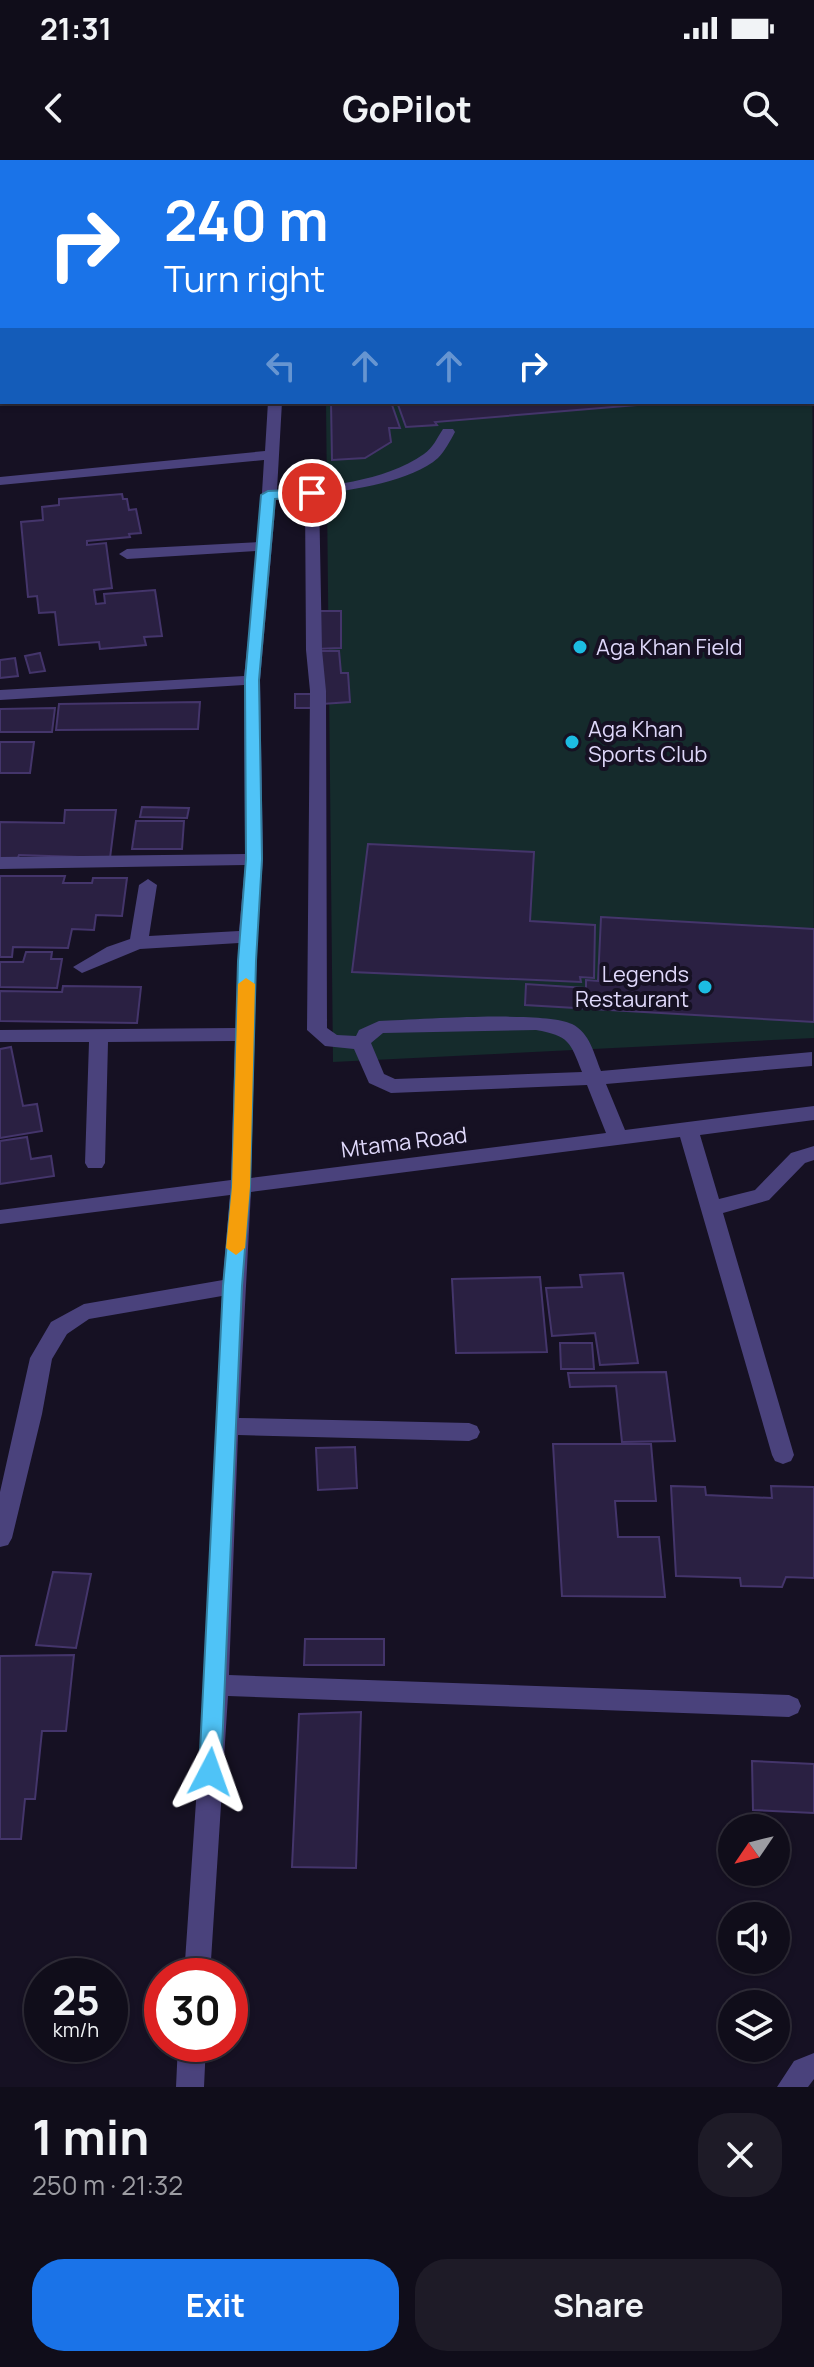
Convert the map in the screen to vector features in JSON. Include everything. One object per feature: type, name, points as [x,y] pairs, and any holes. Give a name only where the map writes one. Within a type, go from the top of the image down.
[{"type":"street","points":[[198,1958],[216,1685],[233,1286],[241,1187],[248,936],[254,859],[252,680],[266,546],[275,404]]},
{"type":"street","points":[[268,495],[312,493],[418,464],[434,454],[448,432]]},
{"type":"street","points":[[0,481],[270,455]]},
{"type":"street","points":[[312,493],[314,650],[318,691],[317,1030],[332,1041],[361,1043]]},
{"type":"street","points":[[127,554],[266,546]]},
{"type":"street","points":[[0,695],[252,680]]},
{"type":"street","points":[[0,863],[254,859]]},
{"type":"street","points":[[139,943],[148,885]]},
{"type":"street","points":[[82,967],[139,943],[248,936]]},
{"type":"street","points":[[618,1138],[593,1078],[579,1040],[558,1026],[379,1027],[366,1035],[361,1043],[376,1078],[391,1086],[593,1078],[812,1059]]},
{"type":"street","points":[[0,1036],[245,1034]]},
{"type":"street","points":[[95,1163],[99,1035]]},
{"type":"street","name":"Mtama Road","points":[[0,1217],[814,1113]]},
{"type":"street","points":[[688,1129],[783,1455]]},
{"type":"street","points":[[711,1209],[762,1195],[798,1158],[814,1153]]},
{"type":"street","points":[[0,1538],[31,1414],[41,1358],[59,1328],[84,1312],[233,1286]]},
{"type":"street","points":[[228,1426],[469,1432]]},
{"type":"street","points":[[216,1685],[789,1706]]},
{"type":"street","points":[[190,2087],[191,2062]]},
{"type":"street","points":[[791,2087],[804,2070],[814,2066]]},
{"type":"green space","name":"Aga Khan Sports Club","points":[[326,404],[812,404],[814,1038],[333,1062]]},
{"type":"building","points":[[331,404],[392,404],[400,428],[389,428],[391,442],[365,458],[332,460]]},
{"type":"building","points":[[398,404],[649,404],[435,422],[437,425],[406,427]]},
{"type":"building","points":[[122,494],[123,499],[127,499],[129,510],[136,509],[141,533],[87,541],[87,545],[106,543],[112,588],[94,590],[96,604],[105,603],[104,594],[155,590],[162,636],[144,637],[146,645],[100,649],[99,642],[59,645],[55,612],[39,613],[37,596],[28,597],[21,522],[43,520],[42,507],[59,505],[59,499]]},
{"type":"building","points":[[315,611],[341,611],[341,648],[315,649]]},
{"type":"building","points":[[318,651],[339,651],[341,673],[348,673],[350,702],[322,704]]},
{"type":"building","points":[[40,653],[45,671],[30,673],[25,656]]},
{"type":"building","points":[[15,658],[18,676],[0,678],[0,660]]},
{"type":"building","points":[[295,694],[316,694],[316,708],[295,708]]},
{"type":"building","points":[[200,702],[198,729],[56,730],[59,704]]},
{"type":"building","points":[[55,708],[52,732],[0,732],[0,709]]},
{"type":"building","points":[[0,742],[34,742],[30,773],[0,773]]},
{"type":"building","points":[[142,807],[189,808],[187,818],[140,817]]},
{"type":"building","points":[[65,810],[116,810],[110,858],[19,855],[17,860],[0,860],[0,822],[64,823]]},
{"type":"building","points":[[136,821],[184,821],[182,849],[132,849]]},
{"type":"building","points":[[368,844],[534,852],[530,921],[595,925],[594,978],[580,977],[581,982],[352,972]]},
{"type":"building","points":[[0,876],[65,876],[63,883],[92,883],[93,878],[127,878],[122,916],[96,915],[94,930],[72,929],[68,948],[13,947],[12,957],[0,957]]},
{"type":"building","points":[[601,917],[814,929],[814,1022],[525,1005],[526,984],[586,988],[586,980],[598,981]]},
{"type":"building","points":[[26,952],[52,952],[51,959],[62,959],[57,988],[0,987],[0,962],[23,962]]},
{"type":"building","points":[[63,986],[141,987],[137,1023],[0,1021],[0,991],[62,992]]},
{"type":"building","points":[[11,1047],[23,1106],[37,1104],[42,1131],[0,1138],[0,1049]]},
{"type":"building","points":[[27,1137],[31,1159],[51,1156],[54,1176],[0,1184],[0,1141]]},
{"type":"building","points":[[623,1273],[638,1363],[600,1365],[595,1333],[552,1336],[546,1288],[582,1287],[580,1275]]},
{"type":"building","points":[[540,1277],[547,1352],[456,1353],[452,1279]]},
{"type":"building","points":[[560,1343],[592,1343],[594,1369],[561,1369]]},
{"type":"building","points":[[666,1372],[675,1441],[622,1442],[616,1386],[570,1387],[568,1373]]},
{"type":"building","points":[[553,1444],[651,1444],[656,1501],[615,1501],[618,1537],[659,1537],[665,1597],[562,1596]]},
{"type":"building","points":[[355,1447],[357,1488],[318,1490],[316,1448]]},
{"type":"building","points":[[671,1486],[705,1487],[706,1495],[772,1498],[771,1486],[814,1487],[814,1578],[786,1577],[782,1587],[741,1586],[740,1578],[676,1576]]},
{"type":"building","points":[[53,1572],[91,1574],[76,1648],[36,1645]]},
{"type":"building","points":[[305,1639],[384,1639],[384,1665],[304,1665]]},
{"type":"building","points":[[74,1655],[66,1731],[42,1731],[35,1799],[25,1799],[21,1839],[0,1839],[0,1656]]},
{"type":"building","points":[[361,1712],[356,1868],[292,1867],[299,1714]]},
{"type":"building","points":[[752,1761],[814,1764],[814,1813],[753,1810]]},
{"type":"slow traffic","points":[[236,1248],[241,1187],[246,984]]},
{"type":"place","name":"Aga Khan Field","points":[[580,647]]},
{"type":"place","name":"Aga Khan Sports Club","points":[[572,742]]},
{"type":"place","name":"Legends Restaurant","points":[[705,987]]},
{"type":"route","points":[[210,1772],[233,1286],[241,1187],[247,961],[254,859],[252,680],[266,546],[268,495],[312,493]]}]
